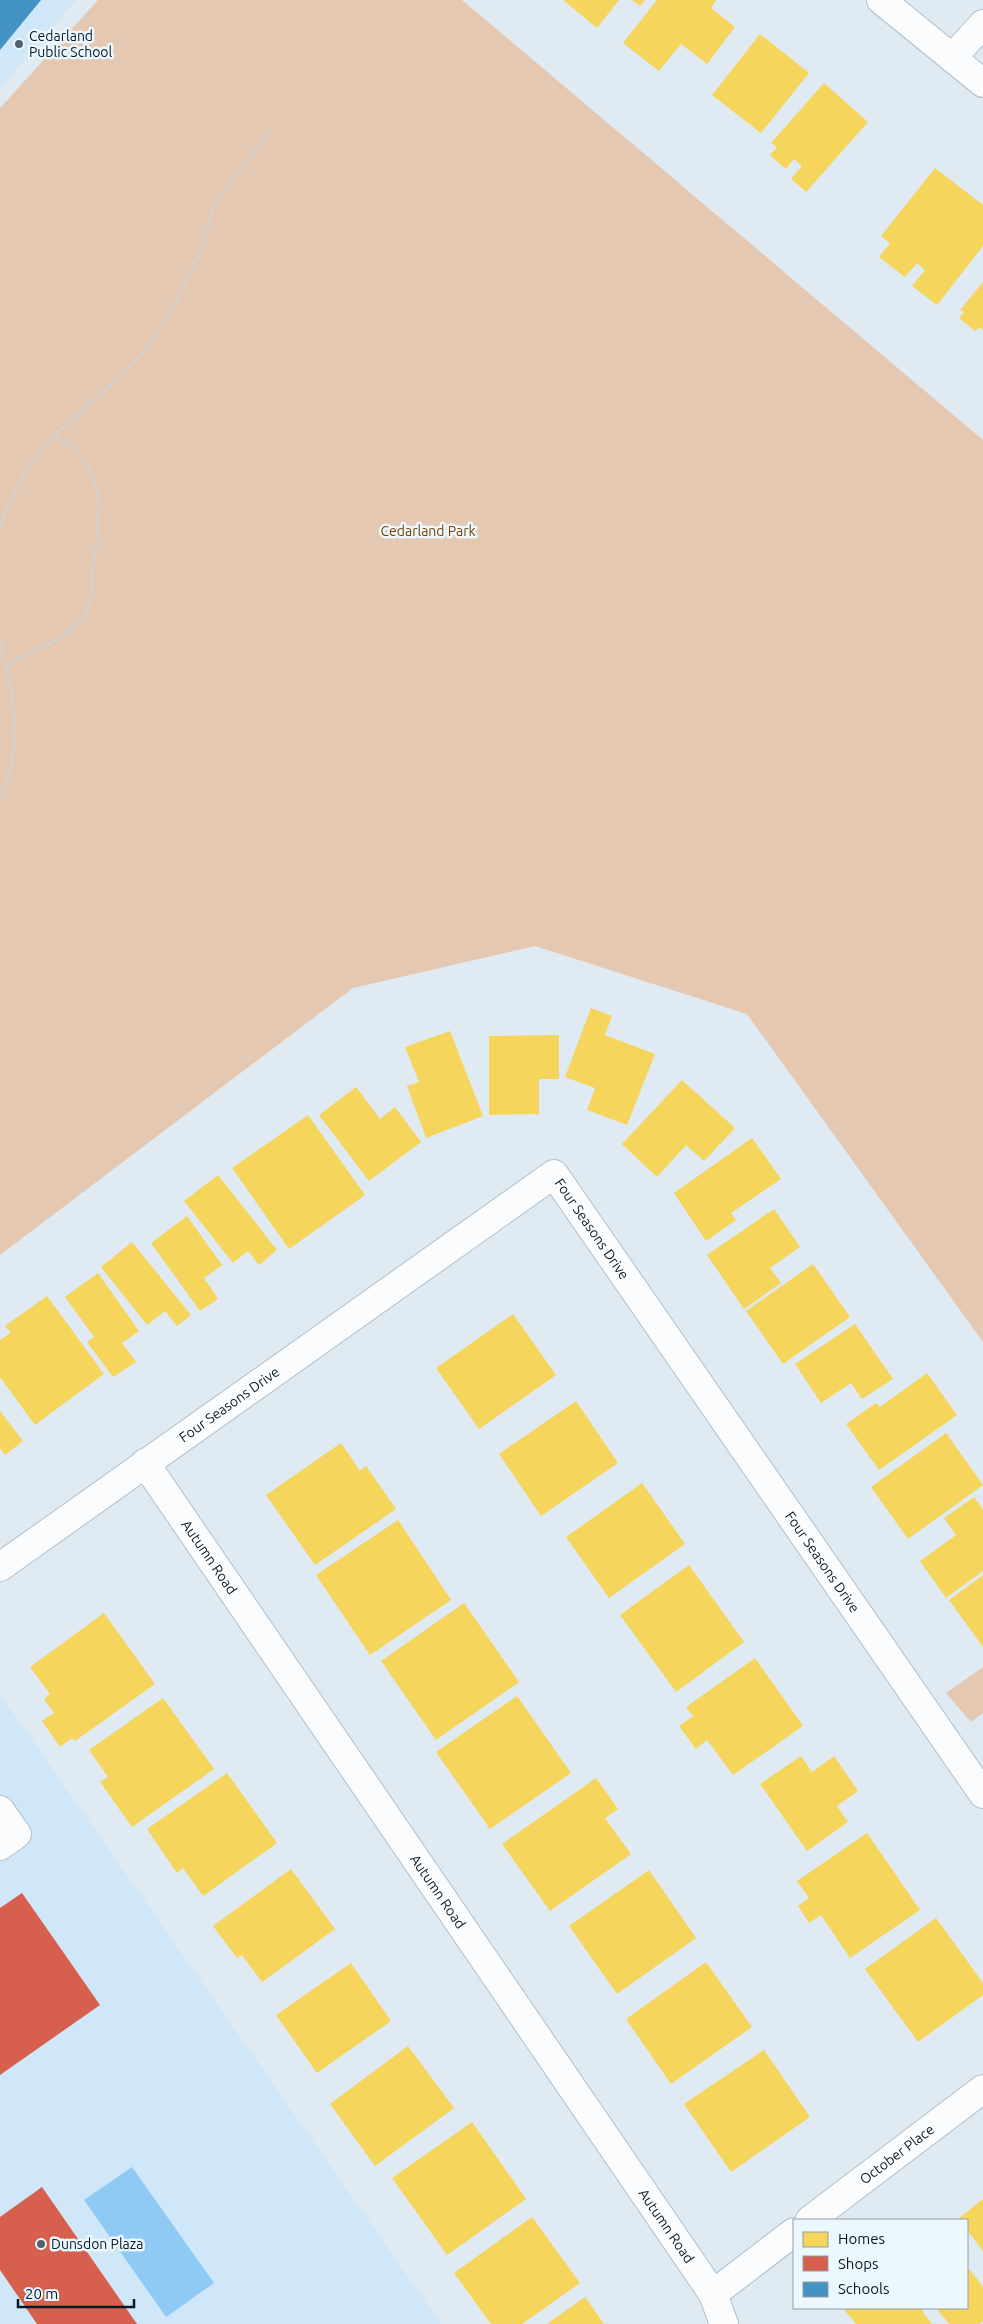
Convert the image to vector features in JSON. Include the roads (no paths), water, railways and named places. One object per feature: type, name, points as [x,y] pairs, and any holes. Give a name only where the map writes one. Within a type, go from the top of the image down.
[{"type":"street","points":[[881,0],[983,83]]},
{"type":"street","points":[[952,58],[983,24]]},
{"type":"street","name":"Four Seasons Drive","points":[[0,1567],[554,1174],[983,1794]]},
{"type":"street","name":"Autumn Road","points":[[145,1463],[712,2294],[724,2324]]},
{"type":"street","points":[[0,1810],[17,1834],[0,1846]]},
{"type":"street","name":"October Place","points":[[811,2219],[983,2089]]},
{"type":"street","points":[[712,2294],[793,2233]]},
{"type":"water","points":[[132,2167],[214,2283],[166,2317],[84,2200]]},
{"type":"place","name":"Cedarland Public School","points":[[19,44]]},
{"type":"place","name":"Dunsdon Plaza","points":[[41,2244]]},
{"type":"park label","name":"Cedarland Park","points":[[428,531]]}]
